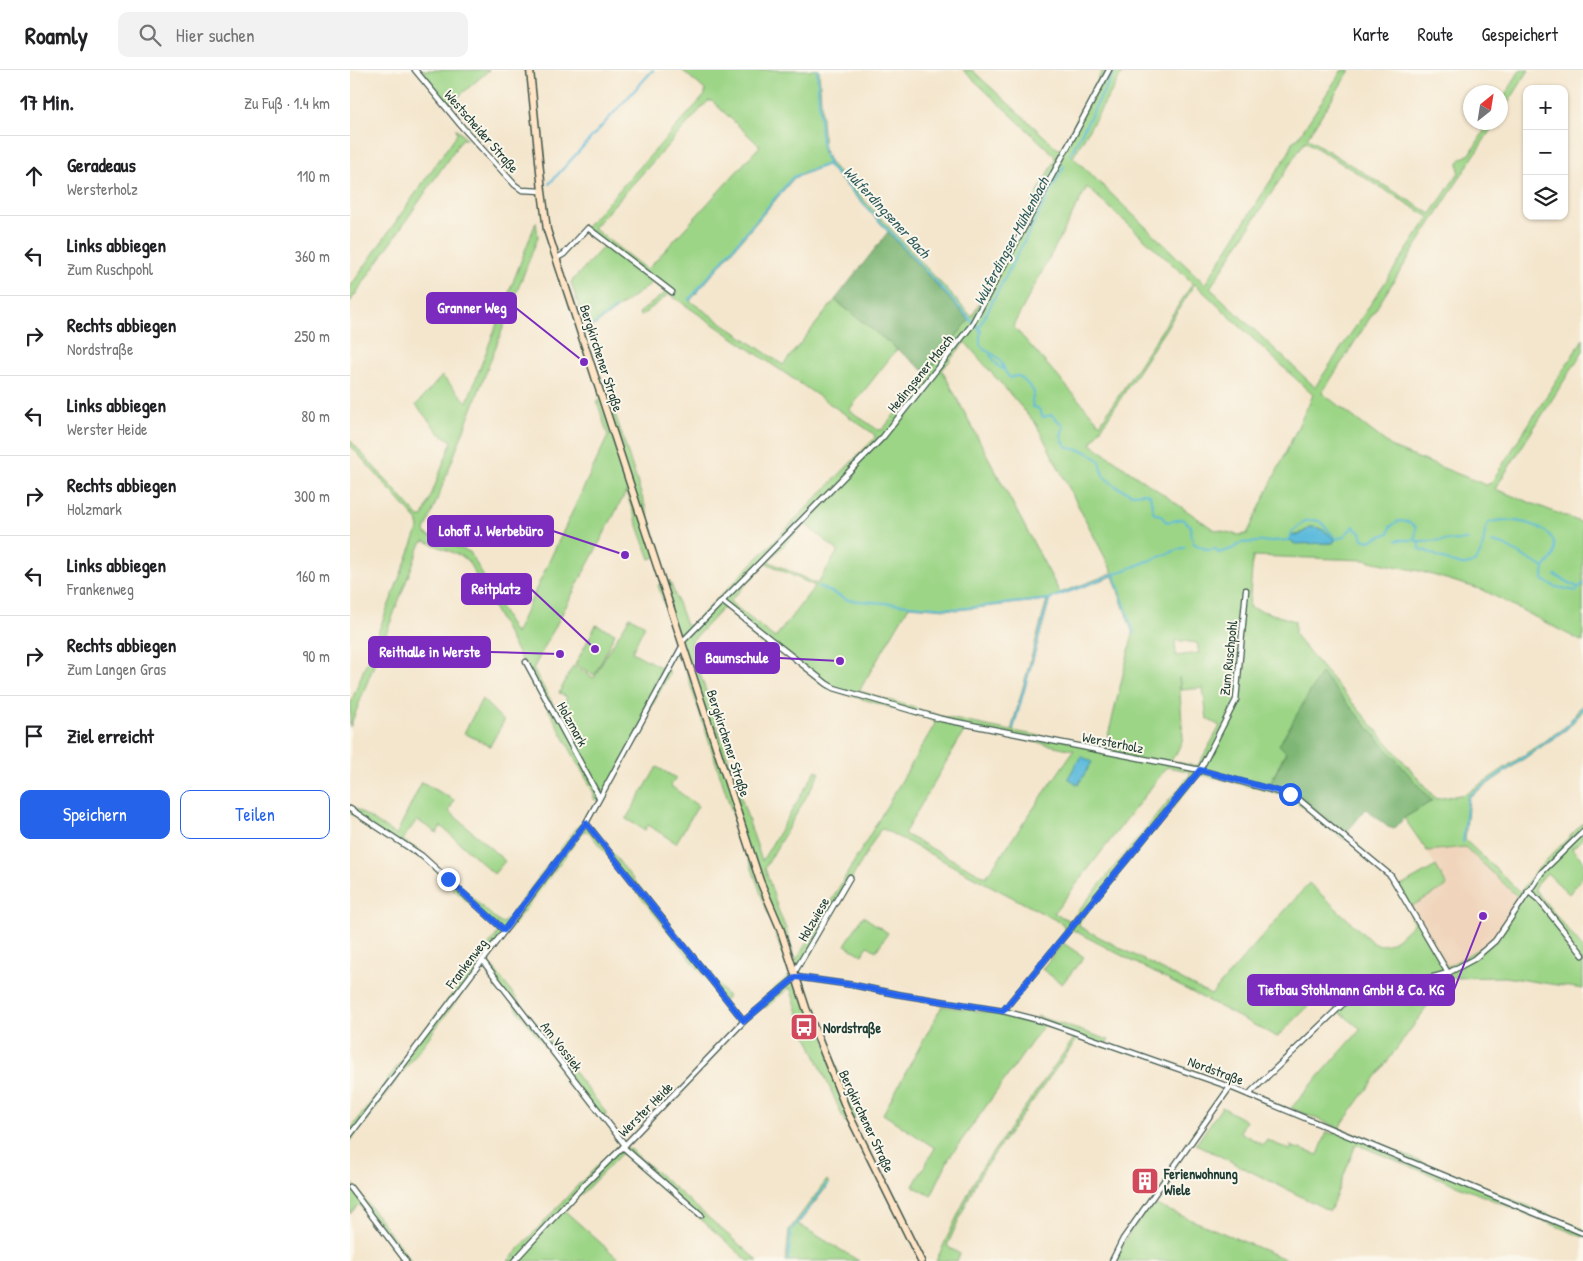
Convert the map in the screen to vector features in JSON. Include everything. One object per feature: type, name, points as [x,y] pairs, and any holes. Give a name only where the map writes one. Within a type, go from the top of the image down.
[{"type":"street","name":"Westscheider Straße","points":[[415,70],[463,128],[515,184],[522,190],[542,191]]},
{"type":"street","name":"Bergkirchener Straße","points":[[530,70],[542,191],[548,230],[760,881],[780,928],[813,1026],[848,1113],[920,1261]]},
{"type":"street","name":"Hedingsener Masch","points":[[683,644],[722,601],[883,437],[971,326],[1109,70]]},
{"type":"street","points":[[557,258],[564,254],[588,228],[672,292]]},
{"type":"street","name":"Zum Ruschpohl","points":[[1003,1011],[1200,770],[1236,700],[1246,590]]},
{"type":"street","name":"Wersterholz","points":[[722,601],[834,688],[941,719],[1200,770],[1290,794],[1301,800],[1391,876],[1448,973]]},
{"type":"street","name":"Frankenweg","points":[[350,1134],[586,823],[683,644]]},
{"type":"street","name":"Holzmark","points":[[526,662],[599,797]]},
{"type":"street","points":[[350,809],[422,856],[504,930]]},
{"type":"street","points":[[586,823],[744,1021]]},
{"type":"street","points":[[1250,1095],[1258,1084],[1346,1001],[1448,973],[1474,959],[1495,941],[1542,872],[1583,832]]},
{"type":"street","name":"Holzwiese","points":[[795,975],[850,877]]},
{"type":"street","points":[[1528,891],[1539,900],[1583,955]]},
{"type":"street","name":"Am Vossiek","points":[[482,960],[624,1146],[701,1216]]},
{"type":"street","name":"Nordstraße","points":[[795,975],[1003,1011],[1042,1021],[1230,1087],[1583,1233]]},
{"type":"street","name":"Werster Heide","points":[[514,1261],[582,1187],[744,1021],[795,975]]},
{"type":"street","points":[[1112,1261],[1123,1240],[1230,1087]]},
{"type":"street","points":[[350,1187],[406,1261]]},
{"type":"shaded area","points":[[1465,847],[1520,900],[1494,940],[1447,967],[1409,906],[1446,886],[1427,851]]},
{"type":"green space","points":[[422,70],[489,70],[449,105]]},
{"type":"green space","points":[[682,70],[819,70],[824,150],[830,163],[972,317],[1055,160],[1054,155],[963,70],[972,70],[1058,149],[1062,148],[1103,70],[1124,70],[1073,157],[1205,284],[1289,152],[1292,142],[1298,138],[1342,70],[1350,70],[1307,138],[1431,214],[1459,172],[1458,162],[1470,154],[1485,130],[1491,130],[1322,393],[1395,449],[1486,485],[1491,483],[1583,339],[1583,351],[1495,489],[1583,523],[1583,642],[1483,590],[1419,571],[1365,560],[1253,556],[1249,607],[1295,621],[1295,634],[1300,642],[1436,799],[1466,794],[1565,727],[1583,704],[1583,711],[1567,729],[1469,797],[1465,840],[1520,892],[1537,870],[1583,823],[1583,838],[1572,849],[1583,860],[1583,876],[1569,894],[1547,873],[1536,885],[1535,890],[1583,948],[1583,989],[1505,977],[1448,978],[1339,1128],[1291,1108],[1361,1029],[1319,996],[1277,1037],[1073,930],[1064,929],[1063,924],[883,829],[880,830],[798,970],[856,1117],[845,1122],[802,1025],[790,987],[765,1008],[760,1001],[790,975],[736,824],[658,585],[670,581],[686,625],[691,626],[875,438],[874,434],[669,294],[641,316],[639,313],[666,292],[653,282],[587,331],[571,282],[605,245],[583,230],[705,95],[705,90]],"holes":[[[708,101],[712,101],[760,146],[647,270],[593,228]],[[1305,141],[1429,217],[1315,387],[1210,288]],[[827,165],[969,320],[883,429],[878,430],[849,410],[897,349],[835,300],[783,365],[690,301],[794,178]],[[1087,187],[1193,283],[1100,424],[1013,326]],[[1195,284],[1313,395],[1247,534],[1239,535],[1213,529],[1091,444]],[[965,342],[1036,424],[1113,573],[1060,593],[942,370]],[[805,524],[838,551],[817,584],[768,561]],[[1311,527],[1335,540],[1333,543],[1293,543],[1295,535]],[[766,563],[815,586],[775,638],[731,603],[731,600]],[[1113,576],[1133,634],[1105,748],[1013,731],[1050,599]],[[1047,600],[1011,731],[944,717],[859,691],[909,606],[958,610]],[[726,608],[829,689],[933,720],[935,724],[797,959],[794,958],[765,868],[820,773],[816,770],[762,861],[690,643],[722,609]],[[1175,640],[1197,643],[1199,653],[1176,656]],[[1179,677],[1181,690],[1203,688],[1207,719],[1220,726],[1199,764],[1196,766],[1170,761],[1176,754],[1183,739]],[[966,728],[1074,750],[986,877],[904,834]],[[1279,745],[1432,801],[1404,818],[1427,851],[1465,847],[1520,900],[1494,940],[1447,967],[1410,907],[1447,886],[1436,866],[1399,887],[1409,906],[1413,924],[1400,937],[1385,945],[1373,943],[1309,883],[1211,995],[1080,927],[1079,922],[1199,776],[1204,775],[1289,796],[1345,840],[1345,834],[1298,795],[1269,786],[1286,751]],[[1167,767],[1189,771],[1190,775],[1070,921],[1054,913]]]},
{"type":"green space","points":[[1520,70],[1529,70],[1508,103],[1508,91]]},
{"type":"green space","points":[[456,128],[466,139],[462,139],[350,302],[350,287],[457,134]]},
{"type":"green space","points":[[536,222],[538,237],[425,531],[427,535],[470,552],[515,634],[608,436],[597,401],[608,392],[661,555],[650,559],[626,492],[533,669],[558,713],[567,697],[559,693],[573,666],[594,678],[630,617],[645,625],[632,652],[662,668],[652,689],[663,668],[670,672],[601,802],[594,799],[594,793],[468,561],[461,556],[425,541],[421,543],[350,727],[350,705],[419,527],[417,520],[350,445],[350,440],[419,517],[423,517],[452,441],[439,433],[416,405],[442,376],[467,402]]},
{"type":"green space","points":[[888,232],[969,320],[927,373],[835,300]]},
{"type":"green space","points":[[596,625],[615,633],[595,675],[575,665]]},
{"type":"green space","points":[[1321,673],[1432,801],[1404,818],[1394,829],[1388,827],[1366,809],[1345,834],[1298,795],[1269,787],[1286,752],[1279,745]]},
{"type":"green space","points":[[482,699],[504,721],[490,746],[464,733]]},
{"type":"green space","points":[[657,767],[676,778],[671,786],[698,806],[676,843],[648,825],[645,830],[626,819]]},
{"type":"green space","points":[[422,782],[454,800],[449,811],[505,861],[494,874],[441,826],[437,833],[417,820],[402,840],[422,853],[420,858],[350,813],[350,805],[396,835]]},
{"type":"green space","points":[[579,825],[592,828],[728,997],[724,1001],[588,831],[584,831],[489,957],[489,963],[607,1114],[602,1119],[485,968],[481,968],[350,1142],[350,1130],[498,933],[497,928],[441,878],[445,873],[500,923],[505,922]]},
{"type":"green space","points":[[863,916],[888,933],[876,951],[868,946],[862,955],[845,945]]},
{"type":"green space","points":[[1063,943],[1084,957],[1062,984],[1042,969]]},
{"type":"green space","points":[[942,1006],[1005,1015],[1043,1025],[1037,1016],[1109,1040],[1104,1047],[1078,1038],[985,1167],[975,1184],[947,1246],[960,1254],[957,1261],[936,1261],[973,1183],[983,1166],[1075,1037],[1044,1025],[949,1158],[931,1196],[913,1186],[935,1148],[883,1114]]},
{"type":"green space","points":[[1222,1107],[1246,1121],[1240,1132],[1263,1145],[1267,1140],[1290,1150],[1292,1147],[1290,1146],[1318,1155],[1327,1132],[1334,1134],[1339,1128],[1583,1229],[1583,1237],[1356,1144],[1330,1211],[1196,1144]]},
{"type":"green space","points":[[619,1145],[630,1149],[758,1261],[748,1261],[626,1153],[621,1154],[565,1211],[621,1261],[508,1261],[579,1184]]},
{"type":"green space","points":[[350,1180],[411,1261],[397,1261],[398,1255],[359,1204],[350,1214]]},
{"type":"green space","points":[[827,1180],[829,1184],[798,1224],[859,1261],[786,1261],[789,1230]]},
{"type":"green space","points":[[1151,1203],[1290,1261],[1114,1261],[1128,1235]]},
{"type":"water","points":[[1311,527],[1322,529],[1335,540],[1333,543],[1295,544],[1289,539],[1293,535],[1299,535]]},
{"type":"water","points":[[1081,756],[1092,762],[1078,785],[1068,778]]},
{"type":"waterway","points":[[549,184],[653,70]]},
{"type":"waterway","name":"Wulferdingsener Bach","points":[[817,70],[822,149],[830,167],[981,331],[981,347],[1000,360],[1010,378],[1019,377],[1031,388],[1034,392],[1033,407],[1038,408],[1043,417],[1052,415],[1064,426],[1061,436],[1065,445],[1087,452],[1100,461],[1103,476],[1117,487],[1132,494],[1146,493],[1150,495],[1153,511],[1155,514],[1161,515],[1165,521],[1182,519],[1191,526],[1190,533],[1194,544],[1208,550],[1216,549],[1218,553],[1232,549],[1241,543],[1289,540],[1292,532],[1305,521],[1315,520],[1321,522],[1336,539],[1343,537],[1354,526],[1356,530],[1361,532],[1363,539],[1369,541],[1389,533],[1390,527],[1398,521],[1409,522],[1416,527],[1415,540],[1418,541],[1420,549],[1460,565],[1468,565],[1475,561],[1480,554],[1488,523],[1506,520],[1517,521],[1539,528],[1553,540],[1555,552],[1553,558],[1544,568],[1543,580],[1556,587],[1577,591],[1583,583]]},
{"type":"waterway","name":"Wulferdingser Mühlenbach","points":[[1070,155],[1115,70]]},
{"type":"waterway","points":[[689,300],[793,177],[828,164]]},
{"type":"waterway","name":"Wulferdingser Mühlenbach","points":[[979,327],[1064,166]]},
{"type":"waterway","points":[[587,330],[616,308]]},
{"type":"waterway","name":"Wulferdingsener Bach","points":[[990,355],[998,366],[1003,369]]},
{"type":"waterway","points":[[1397,540],[1414,540]]},
{"type":"waterway","points":[[1418,541],[1468,540]]},
{"type":"waterway","points":[[1492,542],[1504,545],[1544,568]]},
{"type":"waterway","points":[[818,586],[848,600],[958,609],[1049,599],[1185,547]]},
{"type":"waterway","points":[[1114,574],[1134,634]]},
{"type":"waterway","points":[[1555,575],[1579,588]]},
{"type":"waterway","points":[[1013,729],[1049,599]]},
{"type":"waterway","points":[[1463,842],[1468,796],[1566,728],[1583,707]]},
{"type":"waterway","points":[[788,1261],[791,1231],[827,1184]]},
{"type":"place","name":"Granner Weg","points":[[584,362]]},
{"type":"place","name":"Lohoff J. Werbebüro","points":[[625,555]]},
{"type":"place","name":"Reitplatz","points":[[595,649]]},
{"type":"place","name":"Reithalle in Werste","points":[[560,654]]},
{"type":"place","name":"Baumschule","points":[[840,661]]},
{"type":"place","name":"Tiefbau Stohlmann GmbH & Co. KG","points":[[1483,916]]},
{"type":"place","name":"Nordstraße","points":[[804,1027]]},
{"type":"place","name":"Ferienwohnung Wiele","points":[[1145,1181]]},
{"type":"route","points":[[448,879],[504,930],[586,823],[744,1021],[796,977],[1003,1011],[1200,770],[1290,794]]}]
